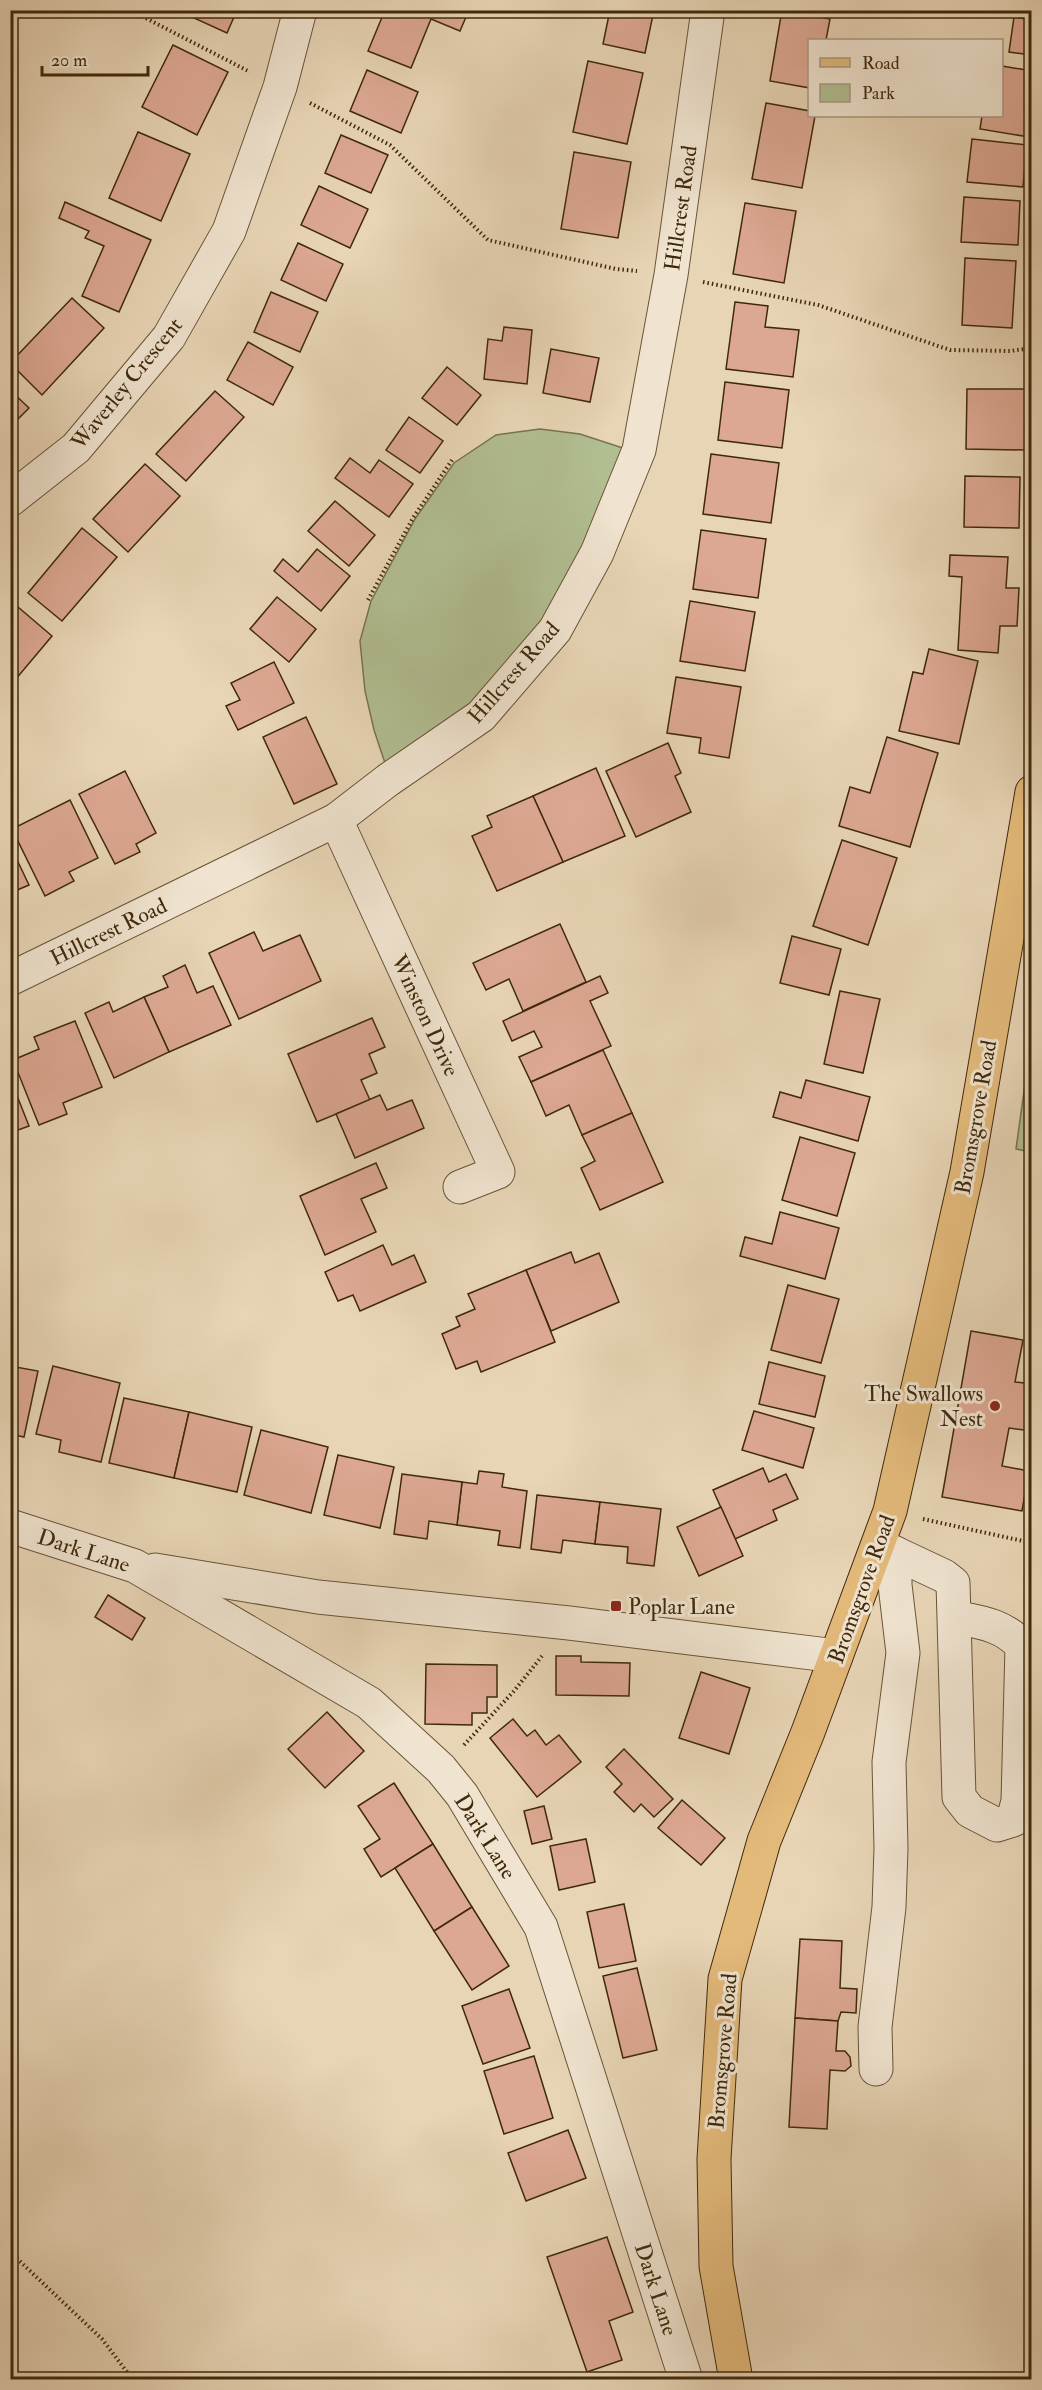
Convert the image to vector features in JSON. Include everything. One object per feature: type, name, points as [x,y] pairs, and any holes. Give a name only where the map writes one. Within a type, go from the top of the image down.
[{"type":"main road","name":"Bromsgrove Road","points":[[736,2379],[716,2266],[714,2159],[725,1979],[764,1841],[836,1656],[887,1549],[890,1511],[967,1172],[1032,792]]},
{"type":"street","name":"Waverley Crescent","points":[[10,500],[76,448],[169,337],[229,231],[280,87],[300,10]]},
{"type":"street","name":"Hillcrest Road","points":[[10,979],[336,820],[388,780],[481,716],[555,630],[597,553],[639,450],[671,275],[708,10]]},
{"type":"street","name":"Winston Drive","points":[[336,820],[498,1172],[460,1187]]},
{"type":"street","name":"Dark Lane","points":[[10,1526],[135,1566],[369,1703],[441,1770],[462,1795],[541,1927],[686,2379]]},
{"type":"street","points":[[887,1549],[945,1576],[953,1583],[959,1797],[970,1811],[997,1825],[1013,1820],[1018,1801],[1022,1646],[1012,1635],[989,1623],[954,1617]]},
{"type":"street","points":[[876,2068],[875,2027],[889,1907],[890,1762],[903,1653],[895,1585],[887,1549]]},
{"type":"street","points":[[135,1566],[318,1597],[569,1623],[836,1656]]},
{"type":"path","points":[[53,10],[63,15],[114,10]]},
{"type":"path","points":[[130,10],[390,145],[488,240],[616,269],[671,275],[818,305],[950,350],[1010,351],[1032,348]]},
{"type":"path","points":[[368,600],[413,518],[452,460]]},
{"type":"path","points":[[890,1511],[1032,1543]]},
{"type":"path","points":[[441,1770],[514,1691],[569,1623]]},
{"type":"path","points":[[10,2252],[102,2339],[133,2379]]},
{"type":"green space","points":[[540,429],[580,434],[635,452],[595,551],[479,713],[389,775],[374,730],[365,691],[360,641],[371,601],[415,519],[454,463],[496,435]]},
{"type":"green space","points":[[1031,1041],[1031,1152],[1016,1149]]},
{"type":"building","points":[[185,10],[237,10],[227,33],[183,13]]},
{"type":"building","points":[[385,10],[469,10],[460,31],[431,19],[411,68],[368,51]]},
{"type":"building","points":[[610,10],[654,10],[645,53],[603,44]]},
{"type":"building","points":[[782,10],[830,19],[826,39],[808,39],[808,88],[770,81]]},
{"type":"building","points":[[1014,17],[1032,20],[1032,55],[1009,52]]},
{"type":"building","points":[[173,45],[228,72],[197,135],[142,107]]},
{"type":"building","points":[[588,61],[643,73],[627,144],[573,132]]},
{"type":"building","points":[[1003,66],[1032,71],[1032,122],[1029,137],[980,129],[982,117],[1003,117]]},
{"type":"building","points":[[367,70],[418,92],[401,133],[350,111]]},
{"type":"building","points":[[766,103],[808,111],[808,117],[815,117],[802,188],[752,179]]},
{"type":"building","points":[[138,132],[190,154],[161,221],[109,198]]},
{"type":"building","points":[[341,135],[388,155],[371,193],[325,173]]},
{"type":"building","points":[[972,139],[1027,145],[1023,187],[967,182]]},
{"type":"building","points":[[574,152],[631,162],[618,238],[561,229]]},
{"type":"building","points":[[319,186],[368,209],[350,248],[301,225]]},
{"type":"building","points":[[964,197],[1020,201],[1018,245],[961,242]]},
{"type":"building","points":[[65,202],[151,240],[119,312],[82,296],[104,246],[85,238],[89,231],[59,218]]},
{"type":"building","points":[[745,203],[796,211],[784,283],[733,274]]},
{"type":"building","points":[[298,243],[343,264],[326,301],[281,280]]},
{"type":"building","points":[[965,258],[1016,261],[1012,328],[962,325]]},
{"type":"building","points":[[271,292],[318,312],[300,352],[254,332]]},
{"type":"building","points":[[72,298],[104,328],[42,395],[10,363]]},
{"type":"building","points":[[735,302],[768,306],[765,327],[799,330],[793,377],[726,369]]},
{"type":"building","points":[[504,327],[532,330],[527,384],[484,379],[488,339],[502,341]]},
{"type":"building","points":[[248,342],[293,367],[273,405],[227,380]]},
{"type":"building","points":[[551,349],[599,358],[590,402],[543,393]]},
{"type":"building","points":[[447,367],[481,395],[457,425],[422,398]]},
{"type":"building","points":[[725,382],[789,390],[782,448],[718,440]]},
{"type":"building","points":[[967,389],[1025,389],[1025,450],[966,449]]},
{"type":"building","points":[[10,390],[29,408],[10,427]]},
{"type":"building","points":[[215,391],[244,417],[186,481],[156,454]]},
{"type":"building","points":[[409,417],[443,441],[420,473],[386,450]]},
{"type":"building","points":[[711,454],[779,463],[771,523],[703,514]]},
{"type":"building","points":[[350,458],[370,473],[379,460],[413,484],[389,517],[335,478]]},
{"type":"building","points":[[145,464],[180,496],[128,552],[93,519]]},
{"type":"building","points":[[965,476],[1020,477],[1019,528],[964,527]]},
{"type":"building","points":[[335,501],[375,535],[349,566],[308,531]]},
{"type":"building","points":[[82,528],[117,557],[62,621],[28,593]]},
{"type":"building","points":[[701,530],[766,539],[758,598],[693,589]]},
{"type":"building","points":[[317,549],[350,576],[321,611],[274,571],[283,559],[298,572]]},
{"type":"building","points":[[950,555],[1008,557],[1006,588],[1019,588],[1017,626],[1000,626],[998,653],[958,650],[962,577],[949,576]]},
{"type":"building","points":[[277,597],[316,629],[289,662],[250,629]]},
{"type":"building","points":[[690,601],[755,612],[745,671],[680,661]]},
{"type":"building","points":[[18,607],[52,636],[10,686],[10,615]]},
{"type":"building","points":[[929,649],[978,661],[959,744],[899,731],[913,672],[923,674]]},
{"type":"building","points":[[274,662],[294,703],[238,730],[226,706],[240,700],[231,683]]},
{"type":"building","points":[[676,677],[741,687],[729,758],[699,753],[701,738],[667,733]]},
{"type":"building","points":[[306,717],[337,784],[294,804],[263,737]]},
{"type":"building","points":[[887,737],[938,753],[910,847],[839,826],[850,787],[870,793]]},
{"type":"building","points":[[668,743],[681,773],[675,776],[691,812],[636,837],[606,771]]},
{"type":"building","points":[[596,768],[625,836],[563,862],[533,796]]},
{"type":"building","points":[[125,771],[156,833],[136,844],[140,852],[115,864],[79,794]]},
{"type":"building","points":[[533,796],[563,862],[497,891],[472,836],[492,827],[487,816]]},
{"type":"building","points":[[70,800],[98,858],[69,872],[74,881],[45,896],[12,829]]},
{"type":"building","points":[[842,840],[897,858],[868,945],[813,926]]},
{"type":"building","points":[[10,845],[29,885],[10,893]]},
{"type":"building","points":[[560,924],[586,982],[523,1011],[509,979],[486,990],[473,963]]},
{"type":"building","points":[[254,932],[263,951],[300,935],[321,981],[239,1019],[209,953]]},
{"type":"building","points":[[792,936],[841,949],[829,995],[780,983]]},
{"type":"building","points":[[185,965],[197,993],[213,986],[231,1025],[169,1052],[144,997],[168,987],[163,976]]},
{"type":"building","points":[[600,976],[608,993],[590,1001],[611,1046],[531,1082],[519,1057],[542,1047],[534,1031],[512,1041],[503,1021]]},
{"type":"building","points":[[840,991],[880,999],[863,1073],[824,1064]]},
{"type":"building","points":[[144,997],[169,1052],[114,1078],[85,1013],[109,1002],[113,1012]]},
{"type":"building","points":[[372,1018],[385,1047],[369,1054],[377,1073],[361,1080],[370,1100],[317,1122],[288,1054]]},
{"type":"building","points":[[75,1021],[102,1087],[63,1103],[67,1114],[39,1125],[13,1060],[39,1049],[34,1037]]},
{"type":"building","points":[[603,1050],[632,1113],[582,1135],[569,1105],[546,1116],[531,1082]]},
{"type":"building","points":[[10,1078],[29,1126],[10,1133]]},
{"type":"building","points":[[806,1080],[870,1097],[858,1141],[773,1117],[780,1092],[801,1098]]},
{"type":"building","points":[[380,1095],[387,1110],[412,1100],[424,1128],[355,1158],[336,1114]]},
{"type":"building","points":[[632,1113],[663,1182],[600,1210],[581,1168],[595,1161],[582,1135]]},
{"type":"building","points":[[800,1137],[855,1153],[837,1216],[782,1200]]},
{"type":"building","points":[[376,1163],[387,1188],[361,1199],[376,1232],[325,1255],[300,1196]]},
{"type":"building","points":[[780,1212],[839,1228],[825,1279],[740,1256],[745,1237],[772,1244]]},
{"type":"building","points":[[383,1245],[392,1265],[414,1255],[426,1282],[360,1311],[353,1295],[338,1301],[325,1272]]},
{"type":"building","points":[[571,1252],[575,1263],[599,1253],[619,1302],[551,1331],[526,1270]]},
{"type":"building","points":[[526,1270],[555,1342],[481,1372],[477,1361],[456,1369],[442,1334],[460,1326],[456,1317],[475,1309],[468,1294]]},
{"type":"building","points":[[788,1285],[839,1299],[821,1363],[771,1350]]},
{"type":"building","name":"The Swallows Nest","points":[[971,1331],[1023,1340],[1015,1382],[1032,1384],[1032,1431],[1009,1428],[1002,1466],[1029,1471],[1022,1511],[942,1497]]},
{"type":"building","points":[[769,1362],[825,1376],[815,1417],[759,1404]]},
{"type":"building","points":[[10,1366],[38,1371],[24,1437],[10,1434]]},
{"type":"building","points":[[53,1366],[120,1383],[101,1462],[59,1452],[61,1440],[36,1434]]},
{"type":"building","points":[[124,1398],[189,1412],[174,1478],[109,1463]]},
{"type":"building","points":[[754,1411],[814,1428],[803,1468],[742,1450]]},
{"type":"building","points":[[189,1412],[252,1427],[237,1492],[174,1478]]},
{"type":"building","points":[[261,1430],[328,1447],[311,1513],[244,1495]]},
{"type":"building","points":[[338,1455],[394,1467],[380,1528],[324,1515]]},
{"type":"building","points":[[763,1468],[769,1482],[786,1474],[798,1499],[773,1510],[777,1520],[735,1539],[713,1490]]},
{"type":"building","points":[[479,1471],[504,1474],[502,1487],[527,1491],[520,1548],[498,1545],[500,1531],[457,1525],[462,1482],[477,1484]]},
{"type":"building","points":[[402,1474],[462,1482],[457,1525],[429,1521],[427,1539],[394,1534]]},
{"type":"building","points":[[537,1495],[600,1502],[595,1544],[563,1540],[561,1553],[531,1549]]},
{"type":"building","points":[[600,1502],[661,1509],[654,1566],[627,1563],[628,1547],[595,1544]]},
{"type":"building","points":[[721,1507],[743,1556],[699,1576],[677,1527]]},
{"type":"building","points":[[108,1595],[145,1618],[132,1640],[95,1617]]},
{"type":"building","points":[[556,1656],[581,1656],[581,1662],[630,1663],[629,1696],[556,1695]]},
{"type":"building","points":[[426,1664],[497,1665],[497,1697],[487,1697],[487,1713],[472,1713],[472,1725],[425,1724]]},
{"type":"building","points":[[701,1672],[750,1688],[729,1754],[679,1738]]},
{"type":"building","points":[[327,1712],[364,1751],[325,1788],[288,1749]]},
{"type":"building","points":[[513,1719],[527,1736],[535,1730],[546,1745],[559,1735],[581,1762],[537,1797],[490,1738]]},
{"type":"building","points":[[624,1749],[673,1799],[654,1817],[641,1804],[634,1812],[614,1792],[622,1784],[606,1767]]},
{"type":"building","points":[[394,1783],[433,1844],[381,1877],[364,1849],[380,1839],[358,1806]]},
{"type":"building","points":[[682,1800],[725,1838],[701,1865],[658,1828]]},
{"type":"building","points":[[544,1806],[552,1839],[532,1844],[524,1811]]},
{"type":"building","points":[[586,1839],[595,1882],[559,1890],[550,1846]]},
{"type":"building","points":[[433,1844],[472,1907],[434,1931],[395,1868]]},
{"type":"building","points":[[624,1904],[636,1961],[599,1968],[587,1912]]},
{"type":"building","points":[[472,1907],[509,1966],[472,1990],[434,1931]]},
{"type":"building","points":[[800,1939],[842,1941],[840,1988],[857,1989],[856,2013],[841,2012],[838,2021],[795,2018]]},
{"type":"building","points":[[637,1968],[657,2050],[623,2058],[603,1976]]},
{"type":"building","points":[[509,1989],[530,2048],[483,2064],[462,2006]]},
{"type":"building","points":[[795,2018],[838,2021],[836,2051],[845,2051],[850,2057],[851,2066],[845,2071],[830,2070],[827,2129],[789,2127]]},
{"type":"building","points":[[534,2056],[553,2118],[504,2134],[484,2071]]},
{"type":"building","points":[[568,2130],[586,2178],[526,2201],[508,2153]]},
{"type":"building","points":[[607,2237],[633,2312],[609,2321],[622,2360],[587,2372],[547,2257]]},
{"type":"place","name":"The Swallows Nest","points":[[995,1406]]},
{"type":"place","name":"Poplar Lane","points":[[616,1606]]}]
